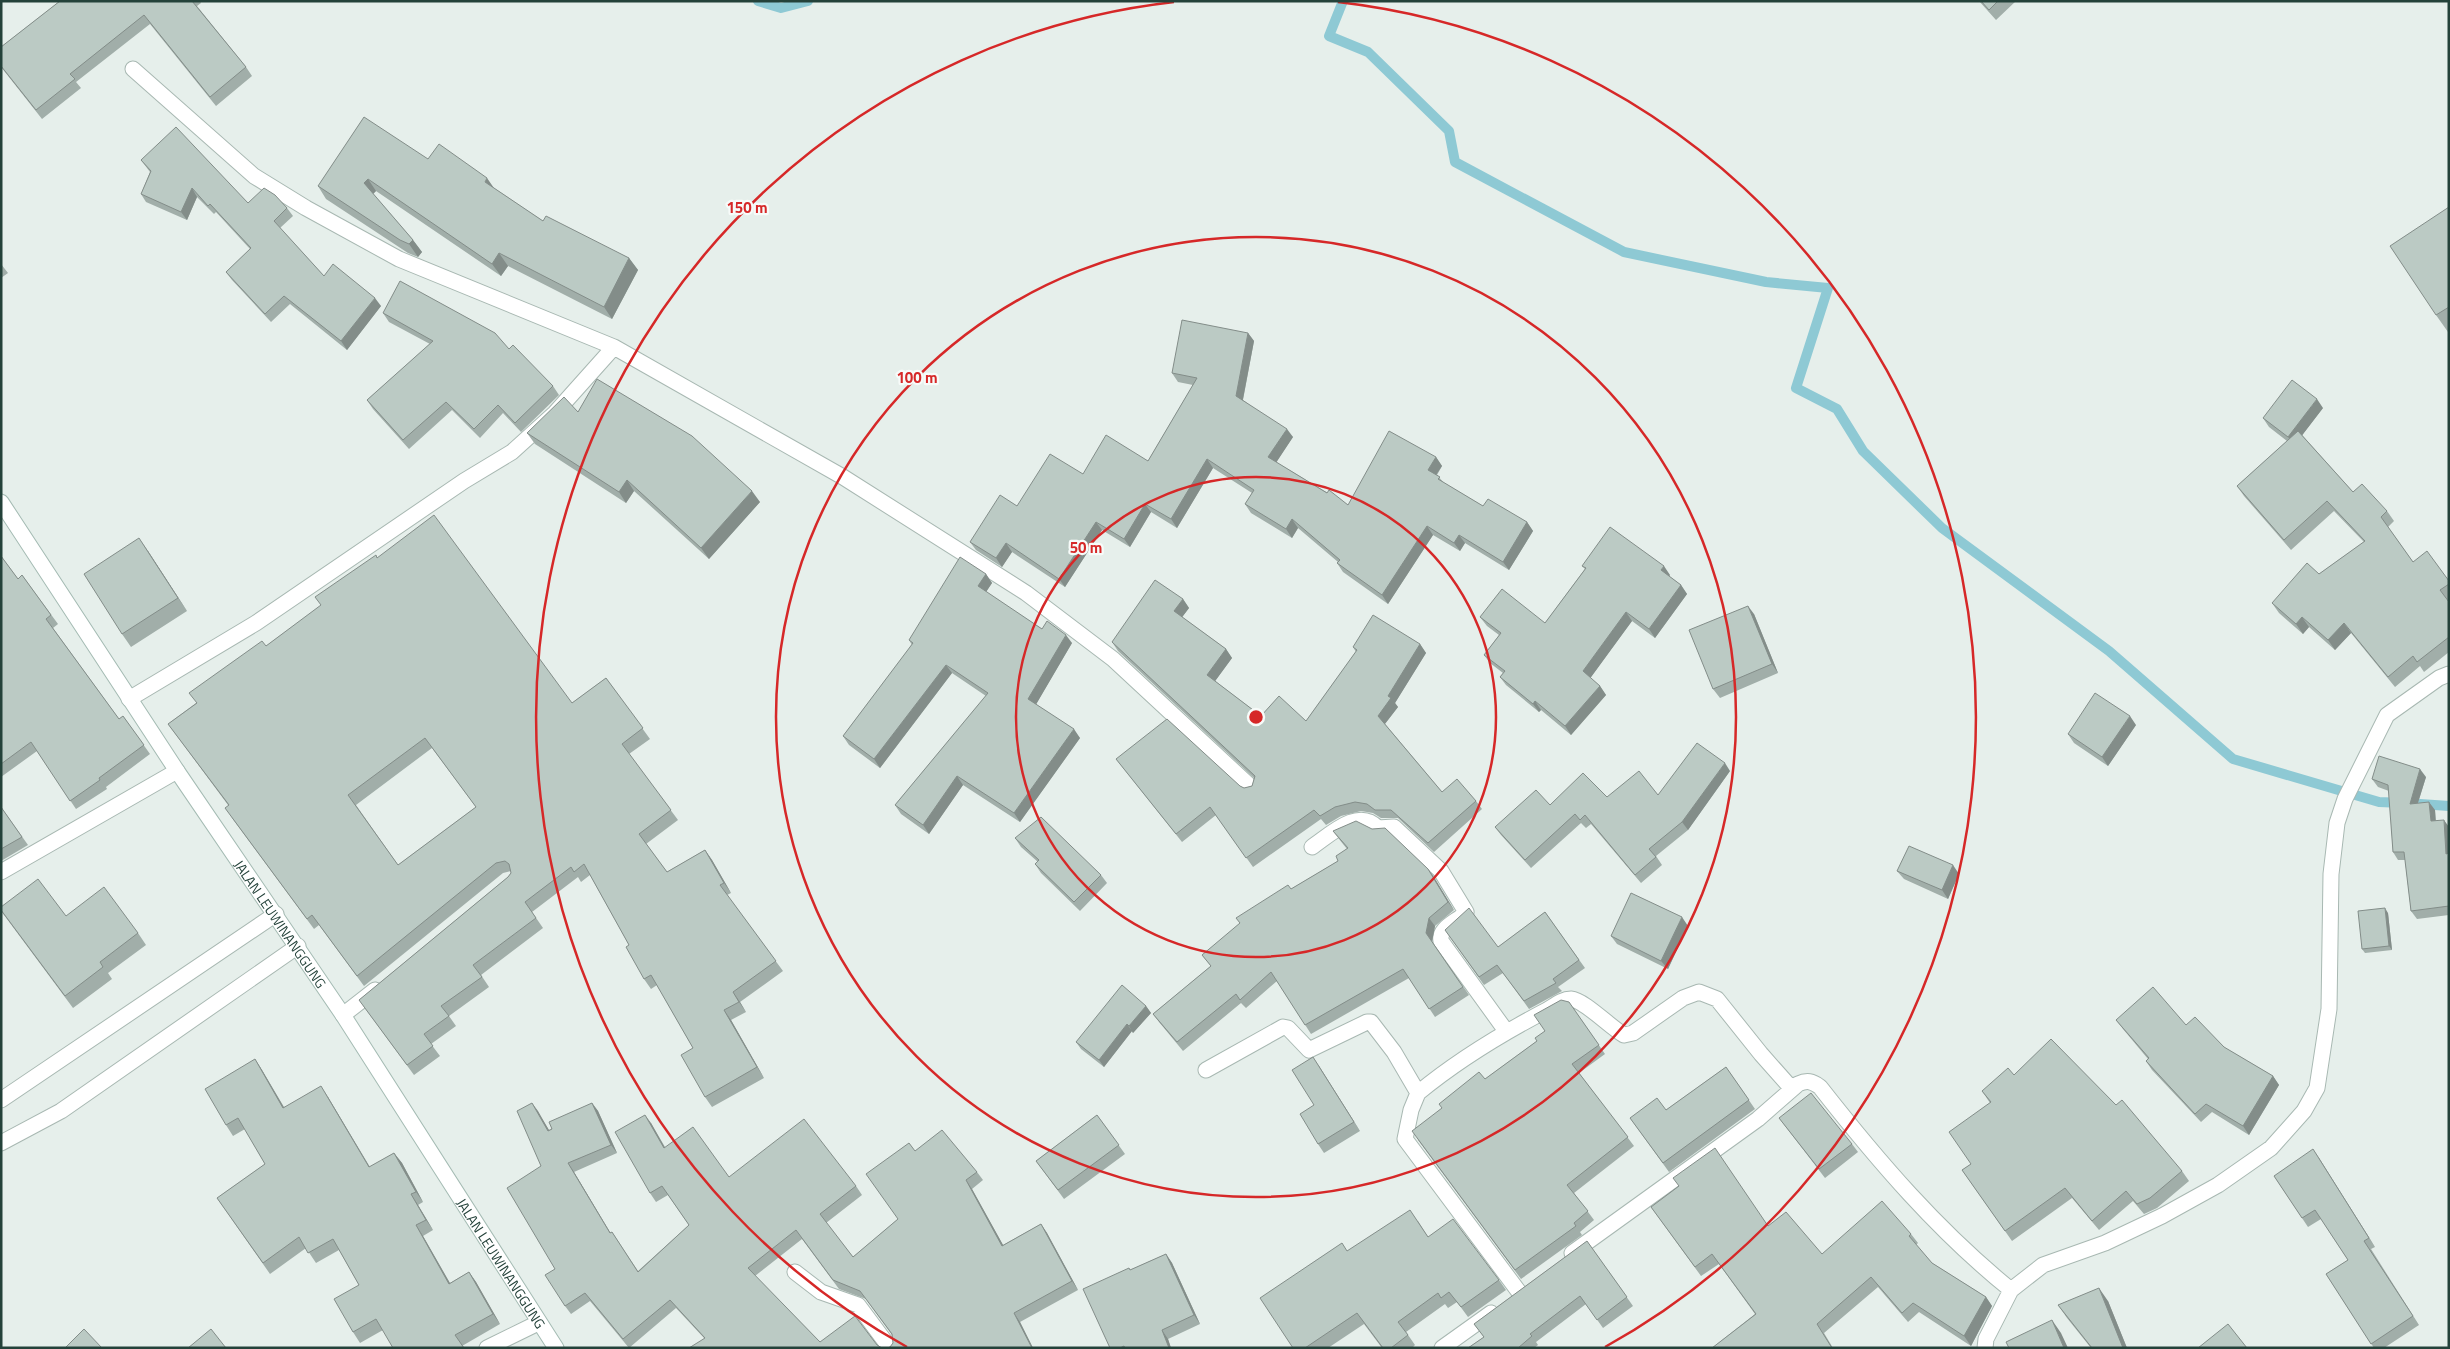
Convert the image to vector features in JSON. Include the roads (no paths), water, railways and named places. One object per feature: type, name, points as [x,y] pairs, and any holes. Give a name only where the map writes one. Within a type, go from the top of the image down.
[{"type":"street","points":[[133,69],[254,176],[306,208],[399,260],[614,347],[843,477],[1026,592],[1113,659],[1252,788]]},
{"type":"street","points":[[129,699],[256,623],[464,481],[512,452],[555,414],[614,347]]},
{"type":"street","name":"JALAN LEUWINANGGUNG","points":[[1,502],[177,771],[344,1016],[556,1348]]},
{"type":"street","points":[[1985,1348],[1986,1339],[2011,1290],[2043,1266],[2105,1243],[2162,1216],[2218,1184],[2271,1148],[2304,1111],[2317,1088],[2329,1008],[2332,874],[2337,823],[2344,799],[2387,715],[2439,678],[2449,674]]},
{"type":"street","points":[[1,872],[177,771]]},
{"type":"street","points":[[1312,847],[1359,819],[1370,820],[1378,828],[1394,827],[1421,851],[1441,871],[1466,912],[1461,918],[1445,928],[1440,938],[1441,941],[1506,1031]]},
{"type":"street","points":[[1,1100],[276,914]]},
{"type":"street","points":[[1,1143],[61,1111],[298,946]]},
{"type":"street","points":[[344,1016],[389,978]]},
{"type":"street","points":[[1519,1292],[1405,1139],[1411,1110],[1418,1093],[1443,1072],[1506,1031],[1565,1000],[1571,999],[1580,1002],[1624,1035],[1633,1033],[1683,998],[1703,992],[1717,999],[1792,1089]]},
{"type":"street","points":[[1206,1070],[1283,1027],[1288,1028],[1309,1050],[1367,1022],[1372,1022],[1394,1052],[1418,1093]]},
{"type":"street","points":[[1559,1263],[1758,1119],[1792,1089],[1806,1081],[1813,1082],[1820,1088],[1900,1186],[1973,1259],[2011,1290]]},
{"type":"street","points":[[795,1272],[821,1292],[858,1305],[890,1348]]},
{"type":"street","points":[[1442,1348],[1535,1281]]},
{"type":"street","points":[[487,1348],[538,1322]]},
{"type":"waterway","points":[[758,1],[781,8],[808,1]]},
{"type":"waterway","points":[[1343,1],[1329,36],[1368,52],[1449,131],[1455,162],[1624,252],[1766,282],[1828,288],[1796,388],[1837,409],[1863,451],[1942,528],[2109,651],[2233,759],[2379,802],[2403,803]]},
{"type":"waterway","points":[[2420,804],[2449,806]]}]
